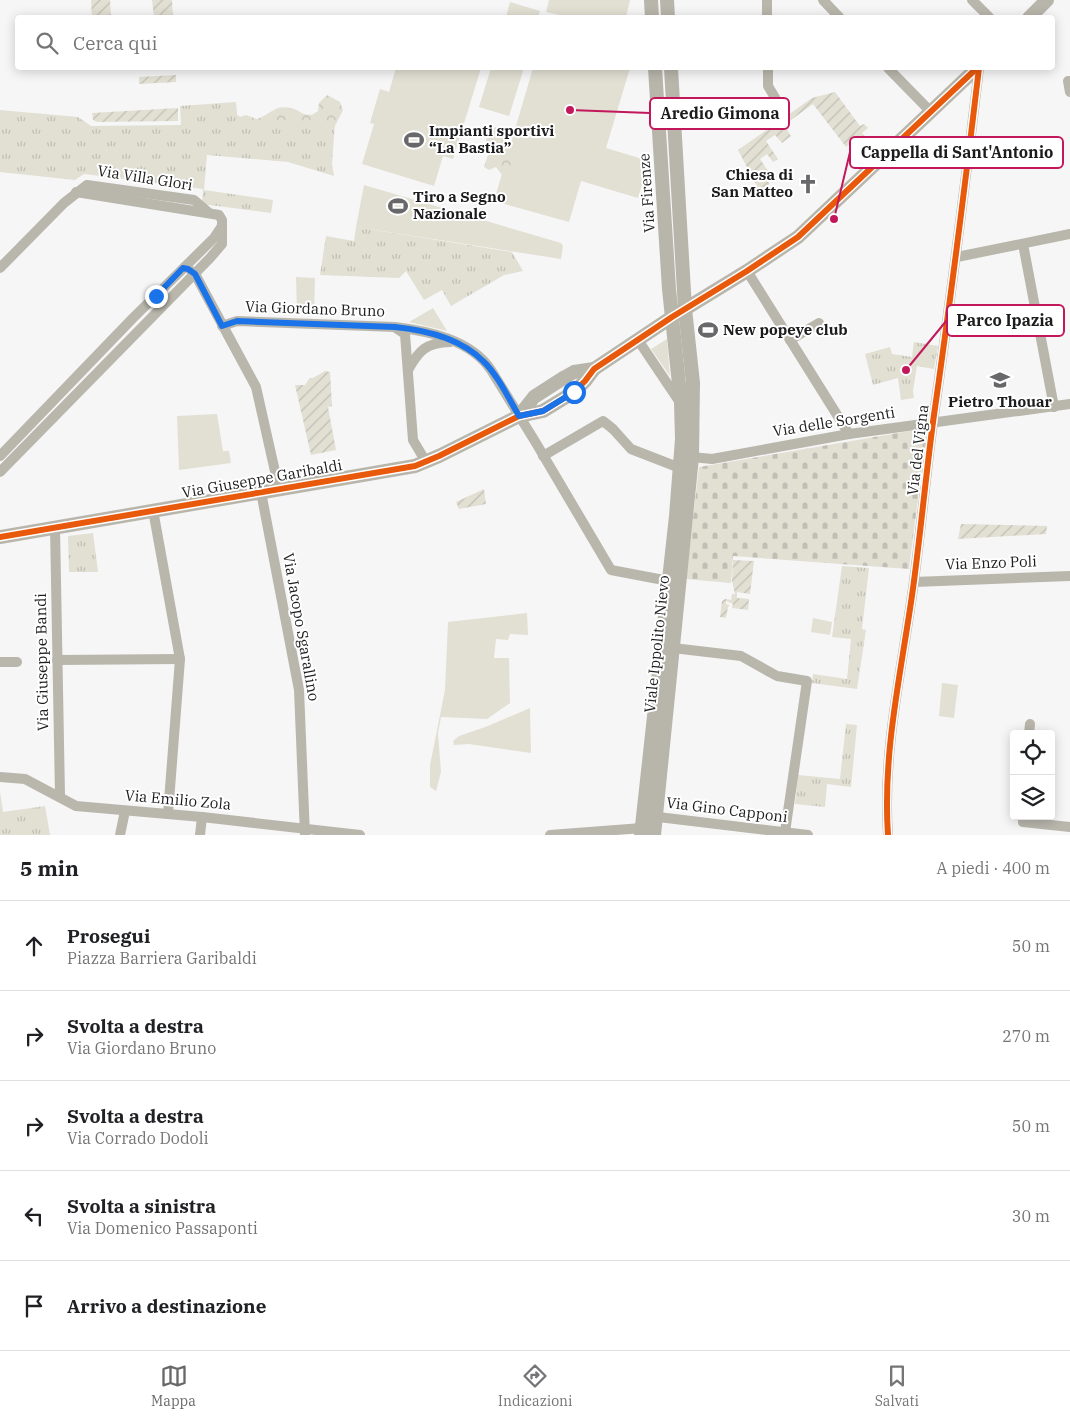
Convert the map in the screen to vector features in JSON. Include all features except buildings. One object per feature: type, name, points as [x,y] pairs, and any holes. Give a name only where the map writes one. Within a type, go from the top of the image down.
[{"type":"main road","points":[[651,0],[652,15]]},
{"type":"main road","points":[[667,0],[668,15]]},
{"type":"main road","points":[[1032,15],[1048,0]]},
{"type":"main road","name":"Via Firenze","points":[[655,70],[672,317],[681,403]]},
{"type":"main road","name":"Via Firenze","points":[[671,70],[685,309],[693,384],[692,457]]},
{"type":"main road","points":[[519,416],[534,397],[565,377],[574,372],[594,369],[798,237],[976,70]]},
{"type":"main road","name":"Viale Ippolito Nievo","points":[[654,835],[645,824],[680,468],[682,439],[681,403]]},
{"type":"main road","name":"Via Giuseppe Garibaldi","points":[[0,537],[397,469],[426,462],[519,416]]},
{"type":"main road","name":"Viale Ippolito Nievo","points":[[645,824],[673,648],[692,457]]},
{"type":"street","points":[[767,0],[767,15]]},
{"type":"street","points":[[824,0],[837,15]]},
{"type":"street","points":[[972,0],[987,15]]},
{"type":"street","points":[[768,70],[768,86],[780,106]]},
{"type":"street","points":[[890,70],[930,111]]},
{"type":"street","name":"Via del Vigna","points":[[888,835],[886,794],[895,696],[914,582],[957,257],[978,70]]},
{"type":"street","name":"Via Villa Glori","points":[[0,268],[76,192],[88,185],[189,199],[198,202],[208,212],[219,215],[222,225]]},
{"type":"street","points":[[0,456],[214,238],[222,225]]},
{"type":"street","points":[[1,469],[195,274],[222,244],[222,225]]},
{"type":"street","points":[[957,257],[1070,234]]},
{"type":"street","points":[[1023,244],[1054,407]]},
{"type":"street","points":[[183,268],[195,274],[256,387],[279,489]]},
{"type":"street","points":[[748,271],[849,434]]},
{"type":"street","name":"Via Giordano Bruno","points":[[222,326],[237,321],[395,327],[410,329],[456,342],[470,350],[487,365],[611,570],[669,581]]},
{"type":"street","points":[[790,340],[819,322]]},
{"type":"street","points":[[395,327],[404,334],[413,440],[426,462]]},
{"type":"street","points":[[638,340],[681,403]]},
{"type":"street","points":[[408,370],[424,348],[437,343],[456,342]]},
{"type":"street","name":"Via delle Sorgenti","points":[[692,457],[712,459],[849,434],[1070,404]]},
{"type":"street","points":[[543,456],[603,421],[631,449],[680,468]]},
{"type":"street","name":"Via Jacopo Sgarallino","points":[[261,492],[299,690],[305,832]]},
{"type":"street","points":[[153,510],[180,659],[168,814]]},
{"type":"street","name":"Via Giuseppe Bandi","points":[[55,527],[60,796]]},
{"type":"street","name":"Via Enzo Poli","points":[[914,582],[1070,576]]},
{"type":"street","points":[[673,648],[741,656],[776,676],[807,681],[785,832]]},
{"type":"street","points":[[57,660],[180,659]]},
{"type":"street","points":[[0,662],[17,662]]},
{"type":"street","name":"Via Emilio Zola","points":[[0,777],[26,779],[76,806],[202,817],[305,832],[360,835]]},
{"type":"street","points":[[120,835],[125,811]]},
{"type":"street","points":[[200,835],[202,817]]},
{"type":"street","points":[[1023,820],[1023,822],[1070,827]]},
{"type":"street","points":[[550,835],[645,824]]},
{"type":"street","name":"Via Gino Capponi","points":[[645,824],[808,835]]},
{"type":"green space","points":[[91,0],[110,0],[111,15],[92,15]]},
{"type":"green space","points":[[152,0],[172,0],[173,15],[154,15]]},
{"type":"green space","points":[[549,0],[630,0],[626,15],[560,15],[546,12]]},
{"type":"green space","points":[[510,2],[540,11],[539,15],[507,15]]},
{"type":"green space","name":"Impianti sportivi “La Bastia”","points":[[395,70],[480,70],[453,159],[443,156],[434,186],[362,164],[374,124],[370,123],[380,89],[389,92]]},
{"type":"green space","points":[[490,70],[523,70],[509,116],[479,107]]},
{"type":"green space","points":[[532,70],[629,70],[606,148],[649,161],[638,198],[581,181],[569,222],[494,201]]},
{"type":"green space","points":[[176,75],[176,82],[139,84],[139,77]]},
{"type":"green space","points":[[835,92],[860,126],[864,124],[868,128],[862,133],[866,138],[861,143],[856,139],[846,147],[813,104],[784,125],[791,136],[782,143],[775,135],[766,141],[778,159],[773,162],[767,154],[760,159],[770,174],[765,177],[770,184],[759,190],[738,150],[812,98]]},
{"type":"green space","points":[[327,95],[340,102],[343,110],[330,136],[204,121],[236,114],[240,117],[246,115],[257,119],[282,107],[312,115],[318,111],[319,103]]},
{"type":"green space","points":[[236,102],[238,124],[335,123],[332,164],[334,176],[288,162],[207,155],[204,190],[273,200],[271,213],[202,204],[203,189],[84,174],[75,180],[0,172],[0,110],[78,117],[91,126],[181,125],[180,106]]},
{"type":"green space","points":[[178,108],[178,121],[97,122],[93,120],[92,113]]},
{"type":"green space","points":[[498,126],[501,126],[509,137],[510,155],[516,161],[513,166],[507,168],[511,172],[509,176],[502,175],[496,167],[489,170],[484,167],[491,146],[486,141],[489,133]]},
{"type":"green space","name":"Tiro a Segno Nazionale","points":[[364,185],[561,243],[563,246],[561,259],[356,227]]},
{"type":"green space","points":[[356,227],[512,252],[523,271],[504,275],[451,306],[442,290],[424,300],[406,271],[399,278],[320,275],[326,236],[354,241]]},
{"type":"green space","points":[[296,277],[315,278],[314,313],[297,312]]},
{"type":"green space","points":[[433,308],[447,331],[409,322]]},
{"type":"green space","points":[[667,339],[670,376],[651,349]]},
{"type":"green space","points":[[914,342],[938,346],[934,369],[917,366],[913,391],[914,398],[901,400],[898,378],[873,385],[865,354],[890,347],[892,354],[912,357]]},
{"type":"green space","points":[[325,371],[330,372],[332,406],[328,407],[336,450],[311,455],[295,385],[305,385],[310,378]]},
{"type":"green space","points":[[217,414],[223,451],[229,451],[231,463],[179,470],[177,416]]},
{"type":"green space","points":[[927,428],[909,569],[733,556],[731,583],[686,579],[699,467]]},
{"type":"green space","points":[[484,489],[486,504],[459,509],[456,502]]},
{"type":"green space","points":[[961,524],[1047,526],[1046,534],[958,539]]},
{"type":"green space","points":[[93,533],[98,572],[69,572],[68,536]]},
{"type":"green space","points":[[733,560],[754,561],[750,594],[737,592],[737,598],[749,599],[748,610],[732,608],[733,604],[726,601],[726,604],[730,605],[726,618],[720,617],[722,601],[725,599],[731,600],[732,594],[735,594],[732,581]]},
{"type":"green space","points":[[842,566],[869,568],[862,629],[866,630],[857,689],[812,683],[813,674],[847,679],[851,639],[832,637]]},
{"type":"green space","points":[[527,613],[528,635],[510,634],[508,640],[496,639],[494,658],[509,658],[510,703],[487,719],[441,717],[438,733],[441,772],[436,791],[430,787],[430,765],[445,690],[448,622]]},
{"type":"green space","points":[[813,618],[832,622],[830,635],[811,632]]},
{"type":"green space","points":[[942,683],[958,685],[954,718],[939,716]]},
{"type":"green space","points":[[530,708],[531,753],[469,744],[454,745],[453,741],[459,736]]},
{"type":"green space","points":[[846,724],[857,725],[851,787],[827,784],[825,807],[795,804],[798,775],[840,779]]},
{"type":"green space","points":[[0,792],[3,812],[45,806],[50,835],[0,835]]},
{"type":"cycle path","points":[[0,537],[415,466],[519,416],[543,411],[574,392],[594,369],[798,237],[975,70]]},
{"type":"cycle path","points":[[888,835],[887,803],[891,739],[914,581],[930,442],[979,70]]},
{"type":"place","name":"Aredio Gimona","points":[[570,110]]},
{"type":"place","name":"Impianti sportivi “La Bastia”","points":[[414,140]]},
{"type":"place","name":"Chiesa di San Matteo","points":[[808,184]]},
{"type":"place","name":"Tiro a Segno Nazionale","points":[[398,206]]},
{"type":"place","name":"Cappella di Sant'Antonio","points":[[834,219]]},
{"type":"place","name":"New popeye club","points":[[708,330]]},
{"type":"place","name":"Parco Ipazia","points":[[906,370]]},
{"type":"place","name":"Pietro Thouar","points":[[1000,380]]},
{"type":"route","points":[[156,296],[183,268],[195,274],[222,326],[237,321],[395,327],[451,340],[462,344],[484,361],[519,416],[543,411],[574,392]]}]
